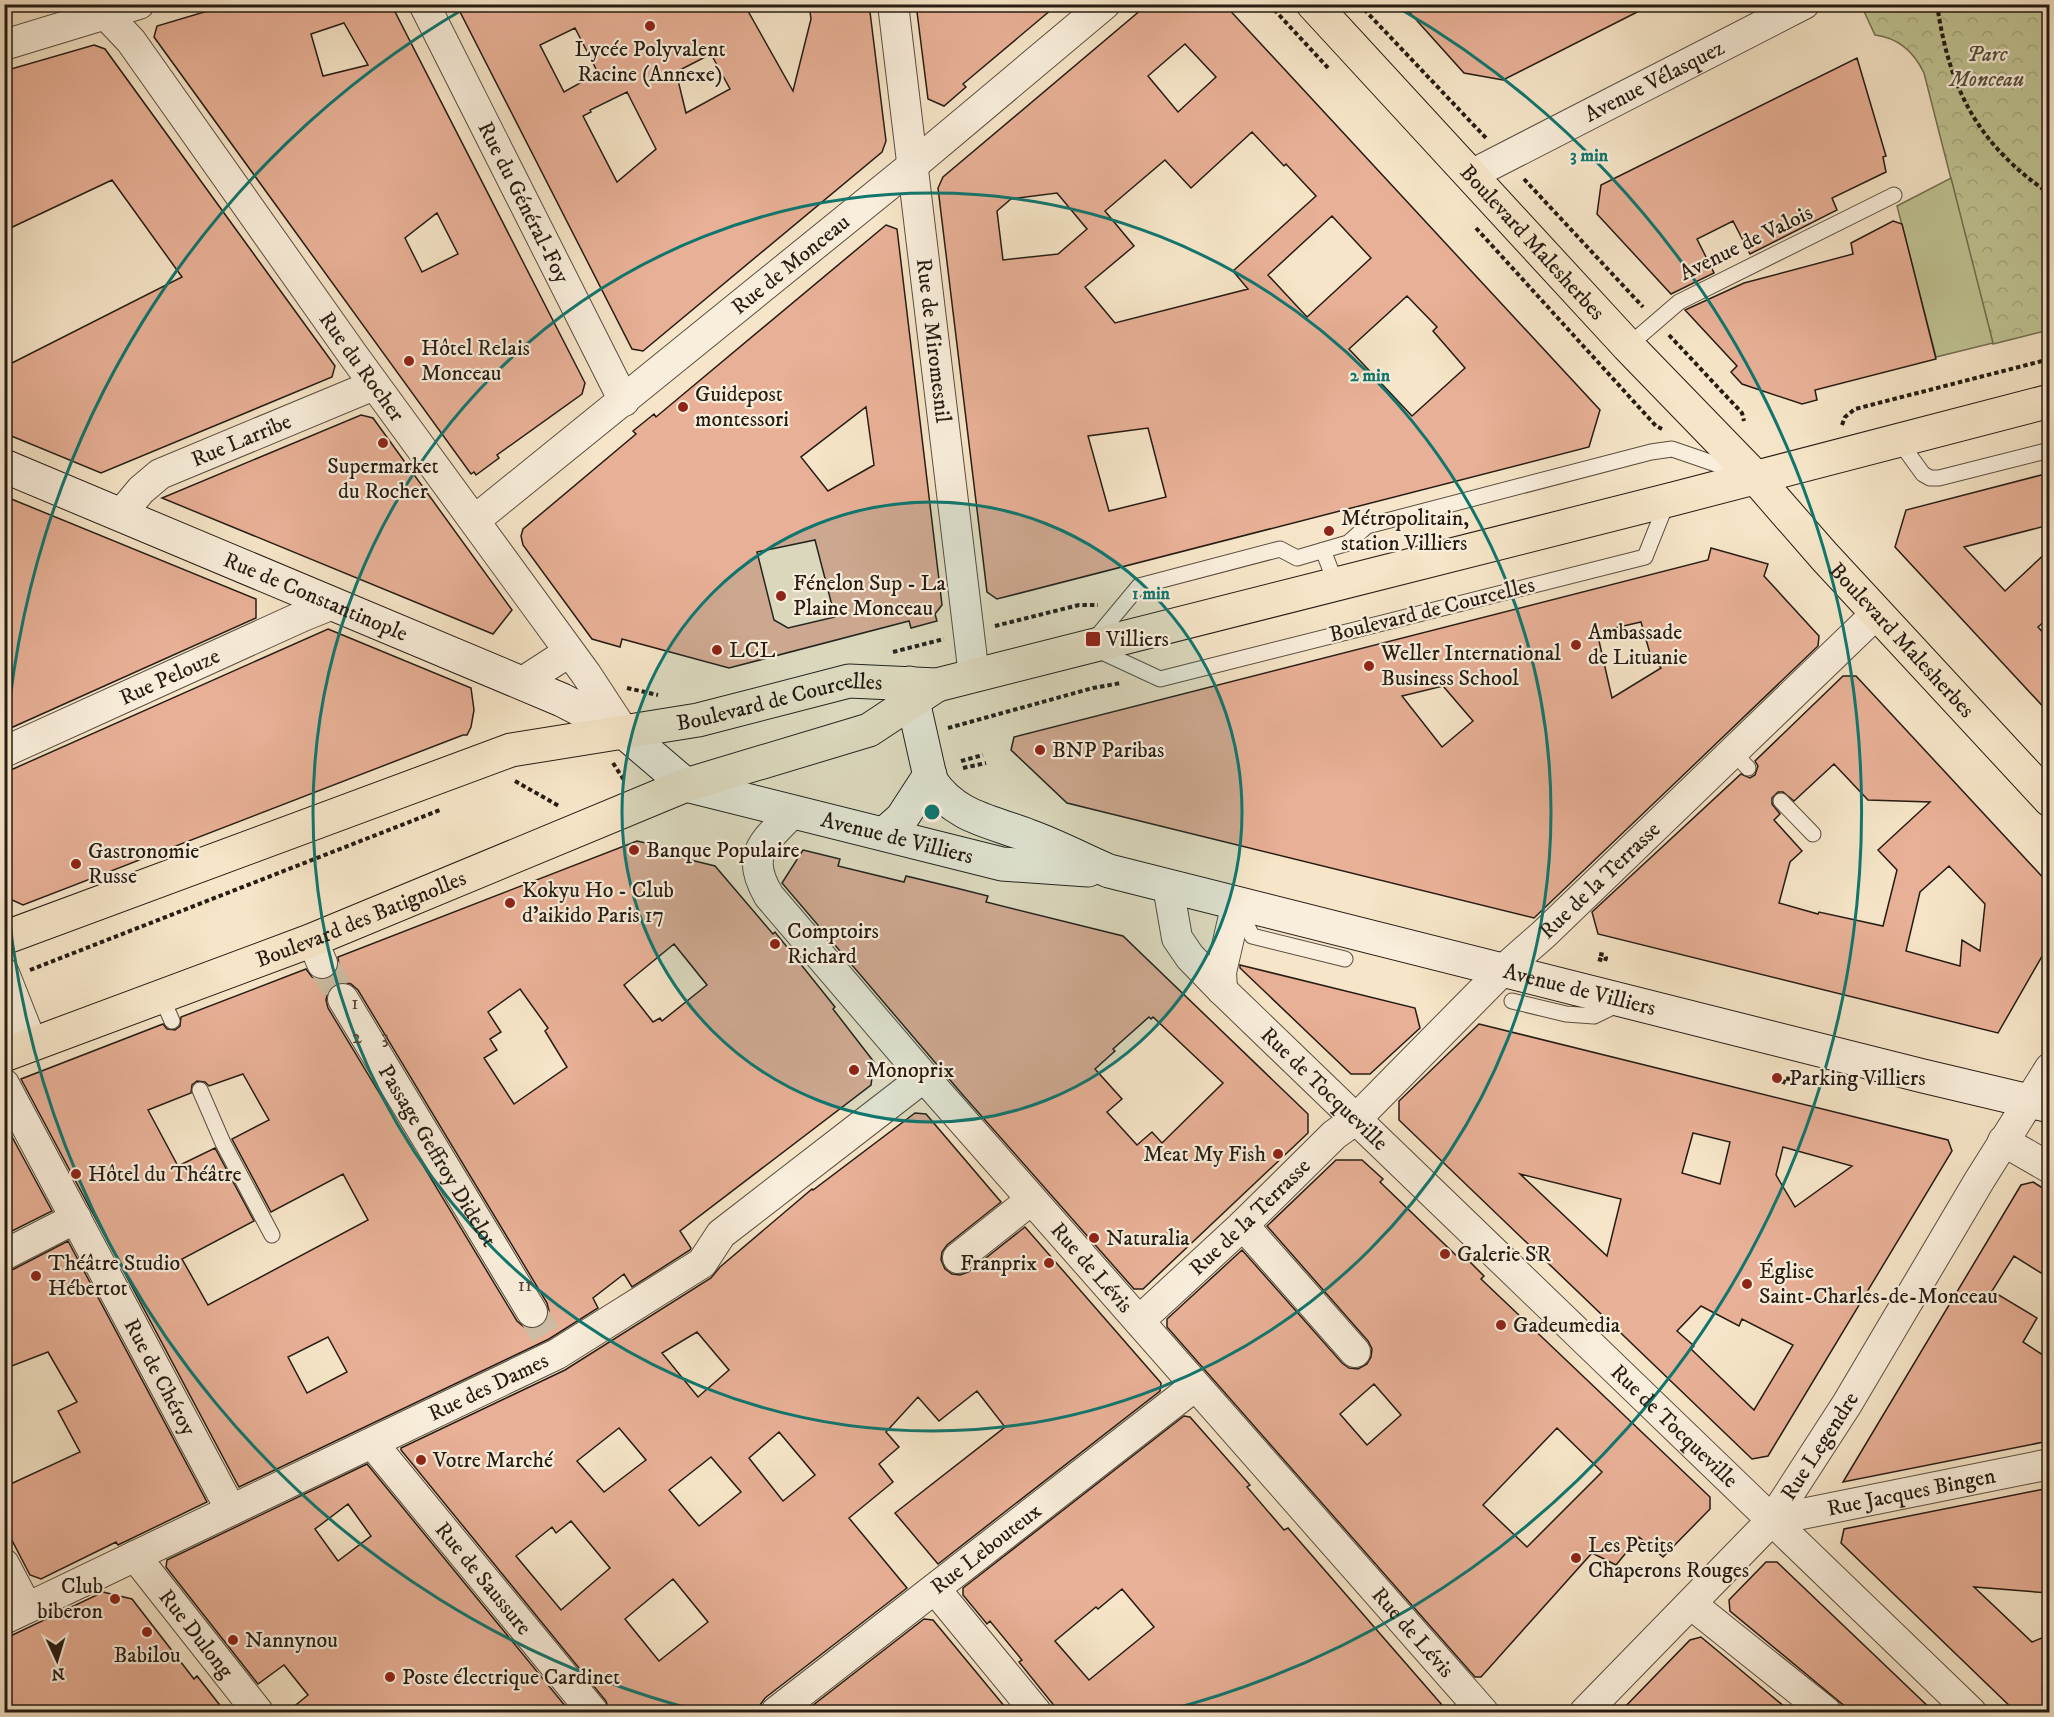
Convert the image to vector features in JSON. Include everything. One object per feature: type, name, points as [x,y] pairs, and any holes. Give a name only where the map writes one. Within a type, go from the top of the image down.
[{"type":"main road","name":"Boulevard Malesherbes","points":[[1321,7],[1471,175],[1628,346],[1756,478],[2049,800]]},
{"type":"main road","name":"Boulevard de Courcelles","points":[[616,743],[849,681],[919,690],[1668,501],[2049,401]]},
{"type":"main road","name":"Rue de Constantinople","points":[[4,466],[561,700],[616,743],[686,785]]},
{"type":"main road","name":"Boulevard de Courcelles","points":[[686,785],[869,730],[919,690]]},
{"type":"main road","name":"Avenue de Villiers","points":[[919,690],[930,775],[939,793],[964,812],[1031,836],[1109,872]]},
{"type":"main road","points":[[4,938],[511,750],[616,743]]},
{"type":"main road","points":[[884,834],[902,818],[930,775]]},
{"type":"main road","name":"Avenue de Villiers","points":[[686,785],[1002,864],[1109,872],[2039,1103]]},
{"type":"main road","name":"Boulevard des Batignolles","points":[[18,1049],[167,1009],[310,941],[686,785]]},
{"type":"street","points":[[4,45],[100,10],[140,4]]},
{"type":"street","name":"Rue du Général-Foy","points":[[424,4],[624,401]]},
{"type":"street","name":"Rue de Miromesnil","points":[[893,4],[974,676]]},
{"type":"street","name":"Rue de Monceau","points":[[475,520],[912,166],[1105,4]]},
{"type":"street","name":"Avenue Vélasquez","points":[[1471,175],[1804,4]]},
{"type":"street","name":"Rue du Rocher","points":[[100,10],[130,41],[374,385],[597,689],[616,743]]},
{"type":"street","name":"Rue Larribe","points":[[121,514],[141,490],[160,474],[374,385]]},
{"type":"street","name":"Rue Pelouze","points":[[4,752],[333,604]]},
{"type":"street","name":"Rue de la Terrasse","points":[[1139,1321],[1243,1225],[1334,1135],[1356,1119],[1503,970],[1740,760],[1877,613]]},
{"type":"street","points":[[521,683],[569,652]]},
{"type":"street","name":"Rue de Lévis","points":[[793,812],[761,848],[757,862],[759,878],[769,896],[1031,1200],[1483,1713]]},
{"type":"street","name":"Rue de Tocqueville","points":[[1168,886],[1177,938],[1190,957],[1222,990],[1971,1713]]},
{"type":"street","points":[[1222,990],[1221,972],[1237,903]]},
{"type":"street","name":"Boulevard des Batignolles","points":[[6,976],[18,1049]]},
{"type":"street","name":"Passage Geffroy Didelot","points":[[343,999],[542,1329]]},
{"type":"street","name":"Rue Legendre","points":[[1585,1713],[1772,1520],[1847,1404],[2003,1141],[2039,1103],[2049,1068]]},
{"type":"street","name":"Rue des Dames","points":[[16,1613],[557,1354],[702,1263],[721,1234],[924,1077]]},
{"type":"street","name":"Rue de Chéroy","points":[[4,1084],[231,1510]]},
{"type":"street","points":[[2003,1141],[2049,1168]]},
{"type":"street","points":[[958,1258],[1031,1200]]},
{"type":"street","points":[[4,1255],[76,1218]]},
{"type":"street","points":[[1243,1225],[1355,1352]]},
{"type":"street","name":"Rue Lebouteux","points":[[776,1713],[930,1583],[1195,1386]]},
{"type":"street","name":"Rue de Saussure","points":[[373,1443],[593,1713]]},
{"type":"street","name":"Rue Jacques Bingen","points":[[1772,1520],[2049,1464]]},
{"type":"street","name":"Rue Dulong","points":[[135,1556],[258,1713]]},
{"type":"street","points":[[4,1564],[16,1613]]},
{"type":"street","points":[[930,1583],[1036,1713]]},
{"type":"street","points":[[1691,1604],[1826,1713]]},
{"type":"lane","name":"Avenue de Valois","points":[[1628,346],[1679,302],[1894,195]]},
{"type":"lane","points":[[1899,441],[1923,474],[1930,478],[1939,478],[2049,450]]},
{"type":"lane","points":[[1160,679],[1089,646],[1139,586],[1280,549],[1297,558],[1348,543],[1368,526],[1651,452],[1672,449],[1756,478]]},
{"type":"lane","name":"Boulevard de Courcelles","points":[[1160,679],[1645,557],[1668,501]]},
{"type":"lane","points":[[1323,550],[1336,584]]},
{"type":"lane","points":[[1781,801],[1814,834]]},
{"type":"lane","points":[[1237,903],[1252,936],[1345,959]]},
{"type":"lane","points":[[1512,1001],[1566,1014],[1594,1016],[1625,1001]]},
{"type":"lane","points":[[200,1090],[223,1143],[272,1234]]},
{"type":"path","name":"Boulevard Malesherbes","points":[[1359,4],[1742,413],[1744,424]]},
{"type":"path","points":[[1865,12],[1866,4]]},
{"type":"path","points":[[1937,4],[1941,38],[1952,74],[1959,92],[1976,121],[2005,158],[2024,176],[2049,194]]},
{"type":"path","points":[[1841,428],[1845,417],[1855,409],[2049,359]]},
{"type":"path","points":[[993,627],[1079,605],[1123,605]]},
{"type":"path","points":[[944,729],[1093,688],[1160,679]]},
{"type":"path","points":[[618,685],[668,696]]},
{"type":"path","points":[[616,743],[626,782]]},
{"type":"path","points":[[961,761],[984,755]]},
{"type":"path","points":[[963,768],[986,763]]},
{"type":"path","points":[[504,786],[515,781],[563,807]]},
{"type":"path","points":[[6,976],[450,807]]},
{"type":"green space","name":"Parc Monceau","points":[[1861,5],[2049,5],[2049,330],[1993,344],[1924,73],[1916,59],[1905,47],[1891,39],[1875,35]]},
{"type":"green space","points":[[1951,178],[1993,343],[1936,357],[1897,206]]},
{"type":"building","points":[[231,4],[391,4],[585,383],[582,394],[497,455],[499,458],[476,475],[474,472],[471,474],[154,37],[157,26]],"holes":[[[344,23],[368,65],[323,76],[311,34]],[[437,213],[458,254],[422,272],[405,238]]]},
{"type":"building","points":[[456,4],[744,4],[793,91],[811,19],[809,4],[869,4],[886,141],[882,152],[643,351],[632,349]],"holes":[[[575,28],[598,73],[564,92],[540,45]],[[711,54],[730,89],[686,113],[676,72]],[[627,92],[656,149],[617,182],[583,116],[591,112],[590,110]]]},
{"type":"building","points":[[916,4],[1058,4],[963,84],[966,87],[944,106],[928,99]]},
{"type":"building","points":[[1148,4],[1224,4],[1600,410],[1589,447],[997,599],[987,592],[938,188],[943,177]],"holes":[[[1185,44],[1216,77],[1178,112],[1148,76]],[[1252,132],[1316,196],[1233,271],[1248,289],[1115,323],[1085,287],[1134,246],[1105,211],[1165,160],[1191,188]],[[1057,193],[1087,229],[1058,254],[1003,260],[997,211],[1011,199]],[[1332,216],[1371,258],[1307,317],[1268,275]],[[1407,296],[1437,327],[1433,331],[1465,368],[1412,416],[1349,349]],[[1148,428],[1166,497],[1109,511],[1088,436]]]},
{"type":"building","points":[[1402,4],[1653,4],[1503,80],[1464,73]]},
{"type":"building","points":[[94,45],[105,49],[335,366],[332,377],[101,473],[4,433],[4,367],[182,277],[112,180],[4,231],[4,71]]},
{"type":"building","points":[[1857,58],[1886,156],[1883,157],[1886,172],[1832,198],[1837,210],[1750,254],[1733,221],[1697,239],[1714,273],[1671,294],[1597,214],[1601,185]]},
{"type":"building","points":[[1893,221],[1902,224],[1936,359],[1815,390],[1817,400],[1802,404],[1742,384],[1731,372],[1737,366],[1685,310],[1744,283],[1853,254],[1851,243]]},
{"type":"building","points":[[886,225],[897,229],[942,605],[935,614],[937,621],[911,628],[909,621],[729,668],[622,639],[620,647],[592,639],[523,545],[521,536],[523,529],[636,434],[633,431],[654,414],[656,417]],"holes":[[[866,407],[874,465],[828,491],[801,457]],[[815,540],[835,617],[788,628],[774,620],[757,552]]]},
{"type":"building","points":[[361,415],[373,418],[512,610],[493,634],[162,498]]},
{"type":"building","points":[[2049,473],[2049,525],[1964,547],[2005,591],[2049,550],[2049,617],[2038,627],[2049,639],[2049,713],[1895,547],[1906,510]]},
{"type":"building","points":[[4,496],[256,599],[256,618],[4,731]]},
{"type":"building","points":[[1711,548],[1768,564],[1764,576],[1819,636],[1818,646],[1534,918],[1067,803],[1011,750],[1014,737],[1708,560]],"holes":[[[1641,622],[1651,657],[1661,668],[1612,698],[1597,632]],[[1443,686],[1473,721],[1442,747],[1402,696]]]},
{"type":"building","points":[[328,629],[471,688],[474,710],[467,735],[23,905],[12,900],[4,881],[4,773]]},
{"type":"building","points":[[1843,676],[1856,676],[2049,884],[2049,944],[1998,1033],[1598,934],[1592,912],[1741,774],[1750,778],[1755,775],[1758,766],[1755,761]],"holes":[[[1834,764],[1868,800],[1930,802],[1878,850],[1897,870],[1883,926],[1819,912],[1818,914],[1779,903],[1790,862],[1802,851],[1774,820],[1780,814],[1772,804],[1772,798],[1778,792],[1783,792],[1794,801]],[[1949,866],[1985,904],[1980,951],[1962,940],[1960,966],[1906,951],[1920,892]]]},
{"type":"building","points":[[637,841],[655,845],[654,851],[715,866],[773,934],[775,932],[835,1007],[833,1009],[874,1062],[871,1085],[680,1231],[691,1248],[690,1250],[632,1287],[624,1274],[593,1298],[598,1308],[549,1339],[239,1487],[21,1079],[163,1024],[167,1029],[175,1030],[180,1026],[181,1017],[306,969],[312,977],[319,980],[328,979],[336,973],[339,966],[338,957]],"holes":[[[674,944],[707,985],[662,1021],[660,1018],[653,1022],[624,985]],[[342,982],[351,984],[358,990],[547,1303],[549,1311],[547,1320],[540,1327],[533,1329],[524,1327],[517,1321],[328,1008],[326,1000],[328,991],[334,985]],[[520,989],[548,1028],[545,1031],[567,1067],[514,1104],[484,1058],[497,1050],[490,1039],[501,1032],[488,1012]],[[243,1074],[269,1120],[232,1139],[271,1212],[343,1174],[368,1220],[208,1305],[182,1259],[254,1221],[215,1148],[178,1166],[148,1110],[191,1093],[192,1085],[197,1081],[205,1082],[209,1086]],[[328,1337],[347,1372],[307,1393],[288,1357]]]},
{"type":"building","points":[[803,850],[840,859],[838,866],[904,882],[906,876],[956,888],[988,896],[986,902],[1123,936],[1308,1114],[1308,1133],[1143,1289],[1134,1289],[962,1094],[782,883]],"holes":[[[1149,1017],[1151,1019],[1153,1017],[1223,1083],[1162,1143],[1152,1132],[1137,1145],[1107,1112],[1122,1099],[1095,1069],[1115,1051],[1113,1049]]]},
{"type":"building","points":[[1240,965],[1415,1008],[1420,1028],[1370,1074],[1351,1074],[1240,968]]},
{"type":"building","points":[[1479,1024],[1948,1140],[1952,1151],[1768,1456],[1752,1459],[1399,1120],[1399,1101]],"holes":[[[1693,1133],[1730,1142],[1720,1184],[1682,1173]],[[1783,1147],[1852,1166],[1795,1207],[1776,1175]],[[1520,1174],[1621,1199],[1607,1256]],[[1701,1306],[1739,1326],[1742,1319],[1793,1345],[1754,1410],[1691,1349],[1694,1346],[1677,1331]]]},
{"type":"building","points":[[915,1113],[926,1114],[1001,1202],[947,1245],[942,1252],[941,1260],[945,1269],[952,1274],[960,1275],[968,1272],[1025,1227],[1161,1383],[1160,1391],[938,1564],[895,1513],[1005,1427],[977,1391],[939,1421],[918,1397],[886,1432],[899,1447],[879,1464],[893,1482],[849,1518],[907,1588],[765,1698],[760,1705],[759,1713],[610,1713],[606,1701],[401,1448],[565,1370],[711,1278],[720,1267],[813,1190]],"holes":[[[697,1332],[729,1370],[698,1397],[662,1353]],[[619,1428],[646,1460],[604,1492],[577,1461]],[[779,1432],[815,1475],[783,1501],[749,1458]],[[711,1457],[741,1492],[699,1526],[669,1490]],[[571,1521],[610,1568],[561,1610],[516,1556],[552,1527],[556,1533]],[[673,1579],[708,1622],[659,1661],[625,1619]]]},
{"type":"building","points":[[4,1122],[52,1211],[4,1235]]},
{"type":"building","points":[[1336,1160],[1362,1160],[1383,1179],[1380,1182],[1463,1262],[1466,1258],[1484,1276],[1481,1279],[1710,1497],[1710,1509],[1663,1557],[1639,1537],[1616,1565],[1592,1553],[1481,1677],[1475,1677],[1167,1327],[1167,1319],[1242,1250],[1342,1363],[1349,1368],[1358,1369],[1367,1364],[1372,1349],[1368,1341],[1267,1226]],"holes":[[[1374,1384],[1401,1415],[1367,1445],[1340,1414]],[[1557,1428],[1602,1472],[1527,1547],[1483,1505]]]},
{"type":"building","points":[[2033,1182],[2049,1192],[2049,1278],[2014,1256],[1992,1291],[2037,1318],[2023,1342],[2049,1359],[2049,1441],[1843,1482],[2021,1185]]},
{"type":"building","points":[[68,1241],[207,1502],[118,1545],[116,1542],[41,1579],[30,1575],[4,1525],[4,1487],[80,1452],[58,1411],[77,1402],[48,1352],[4,1369],[4,1272]]},
{"type":"building","points":[[1184,1416],[1190,1417],[1250,1485],[1247,1487],[1284,1530],[1288,1528],[1449,1713],[1060,1713],[1019,1662],[1022,1660],[990,1621],[987,1624],[963,1595],[963,1588]],"holes":[[[1122,1589],[1154,1627],[1089,1680],[1055,1641]]]},
{"type":"building","points":[[367,1464],[571,1713],[286,1713],[308,1695],[284,1665],[258,1684],[166,1567],[167,1560]],"holes":[[[348,1504],[371,1536],[338,1561],[315,1529]]]},
{"type":"building","points":[[2049,1488],[2049,1593],[1974,1587],[2032,1642],[2049,1635],[2049,1680],[2042,1688],[2049,1697],[2049,1713],[2017,1713],[1841,1543],[1844,1529]]},
{"type":"building","points":[[1766,1562],[1777,1562],[1935,1713],[1853,1713],[1730,1611],[1729,1600]]},
{"type":"building","points":[[103,1592],[132,1599],[194,1679],[197,1676],[226,1713],[19,1713],[4,1694],[4,1639]]},
{"type":"building","points":[[924,1619],[933,1620],[1010,1713],[803,1713]]},
{"type":"building","points":[[1701,1637],[1792,1713],[1619,1713],[1690,1640]]},
{"type":"tunnel","points":[[322,963],[343,999]]},
{"type":"tunnel","points":[[532,1312],[545,1334]]},
{"type":"place","name":"Lycée Polyvalent Racine (Annexe)","points":[[650,26]]},
{"type":"place","name":"Hôtel Relais Monceau","points":[[409,361]]},
{"type":"place","name":"Guidepost montessori","points":[[683,407]]},
{"type":"place","name":"Supermarket du Rocher","points":[[383,443]]},
{"type":"place","name":"Métropolitain, station Villiers","points":[[1329,531]]},
{"type":"place","name":"Fénelon Sup - La Plaine Monceau","points":[[781,596]]},
{"type":"place","name":"Villiers","points":[[1093,639]]},
{"type":"place","name":"Ambassade de Lituanie","points":[[1576,645]]},
{"type":"place","name":"LCL","points":[[717,650]]},
{"type":"place","name":"Weller International Business School","points":[[1369,666]]},
{"type":"place","name":"BNP Paribas","points":[[1040,750]]},
{"type":"place","name":"Banque Populaire","points":[[634,850]]},
{"type":"place","name":"Gastronomie Russe","points":[[76,864]]},
{"type":"place","name":"Kokyu Ho - Club d'aikido Paris 17","points":[[510,903]]},
{"type":"place","name":"Comptoirs Richard","points":[[775,944]]},
{"type":"place","name":"Monoprix","points":[[854,1070]]},
{"type":"place","name":"Parking Villiers","points":[[1777,1078]]},
{"type":"place","name":"Meat My Fish","points":[[1278,1154]]},
{"type":"place","name":"Hôtel du Théâtre","points":[[76,1174]]},
{"type":"place","name":"Naturalia","points":[[1094,1238]]},
{"type":"place","name":"Galerie SR","points":[[1445,1254]]},
{"type":"place","name":"Franprix","points":[[1049,1263]]},
{"type":"place","name":"Théâtre Studio Hébertot","points":[[36,1276]]},
{"type":"place","name":"Église Saint-Charles-de-Monceau","points":[[1747,1284]]},
{"type":"place","name":"Gadeumedia","points":[[1501,1325]]},
{"type":"place","name":"Votre Marché","points":[[421,1460]]},
{"type":"place","name":"Les Petits Chaperons Rouges","points":[[1576,1558]]},
{"type":"place","name":"Club biberon","points":[[115,1599]]},
{"type":"place","name":"Babilou","points":[[147,1632]]},
{"type":"place","name":"Nannynou","points":[[233,1640]]},
{"type":"place","name":"Poste électrique Cardinet","points":[[390,1677]]}]
